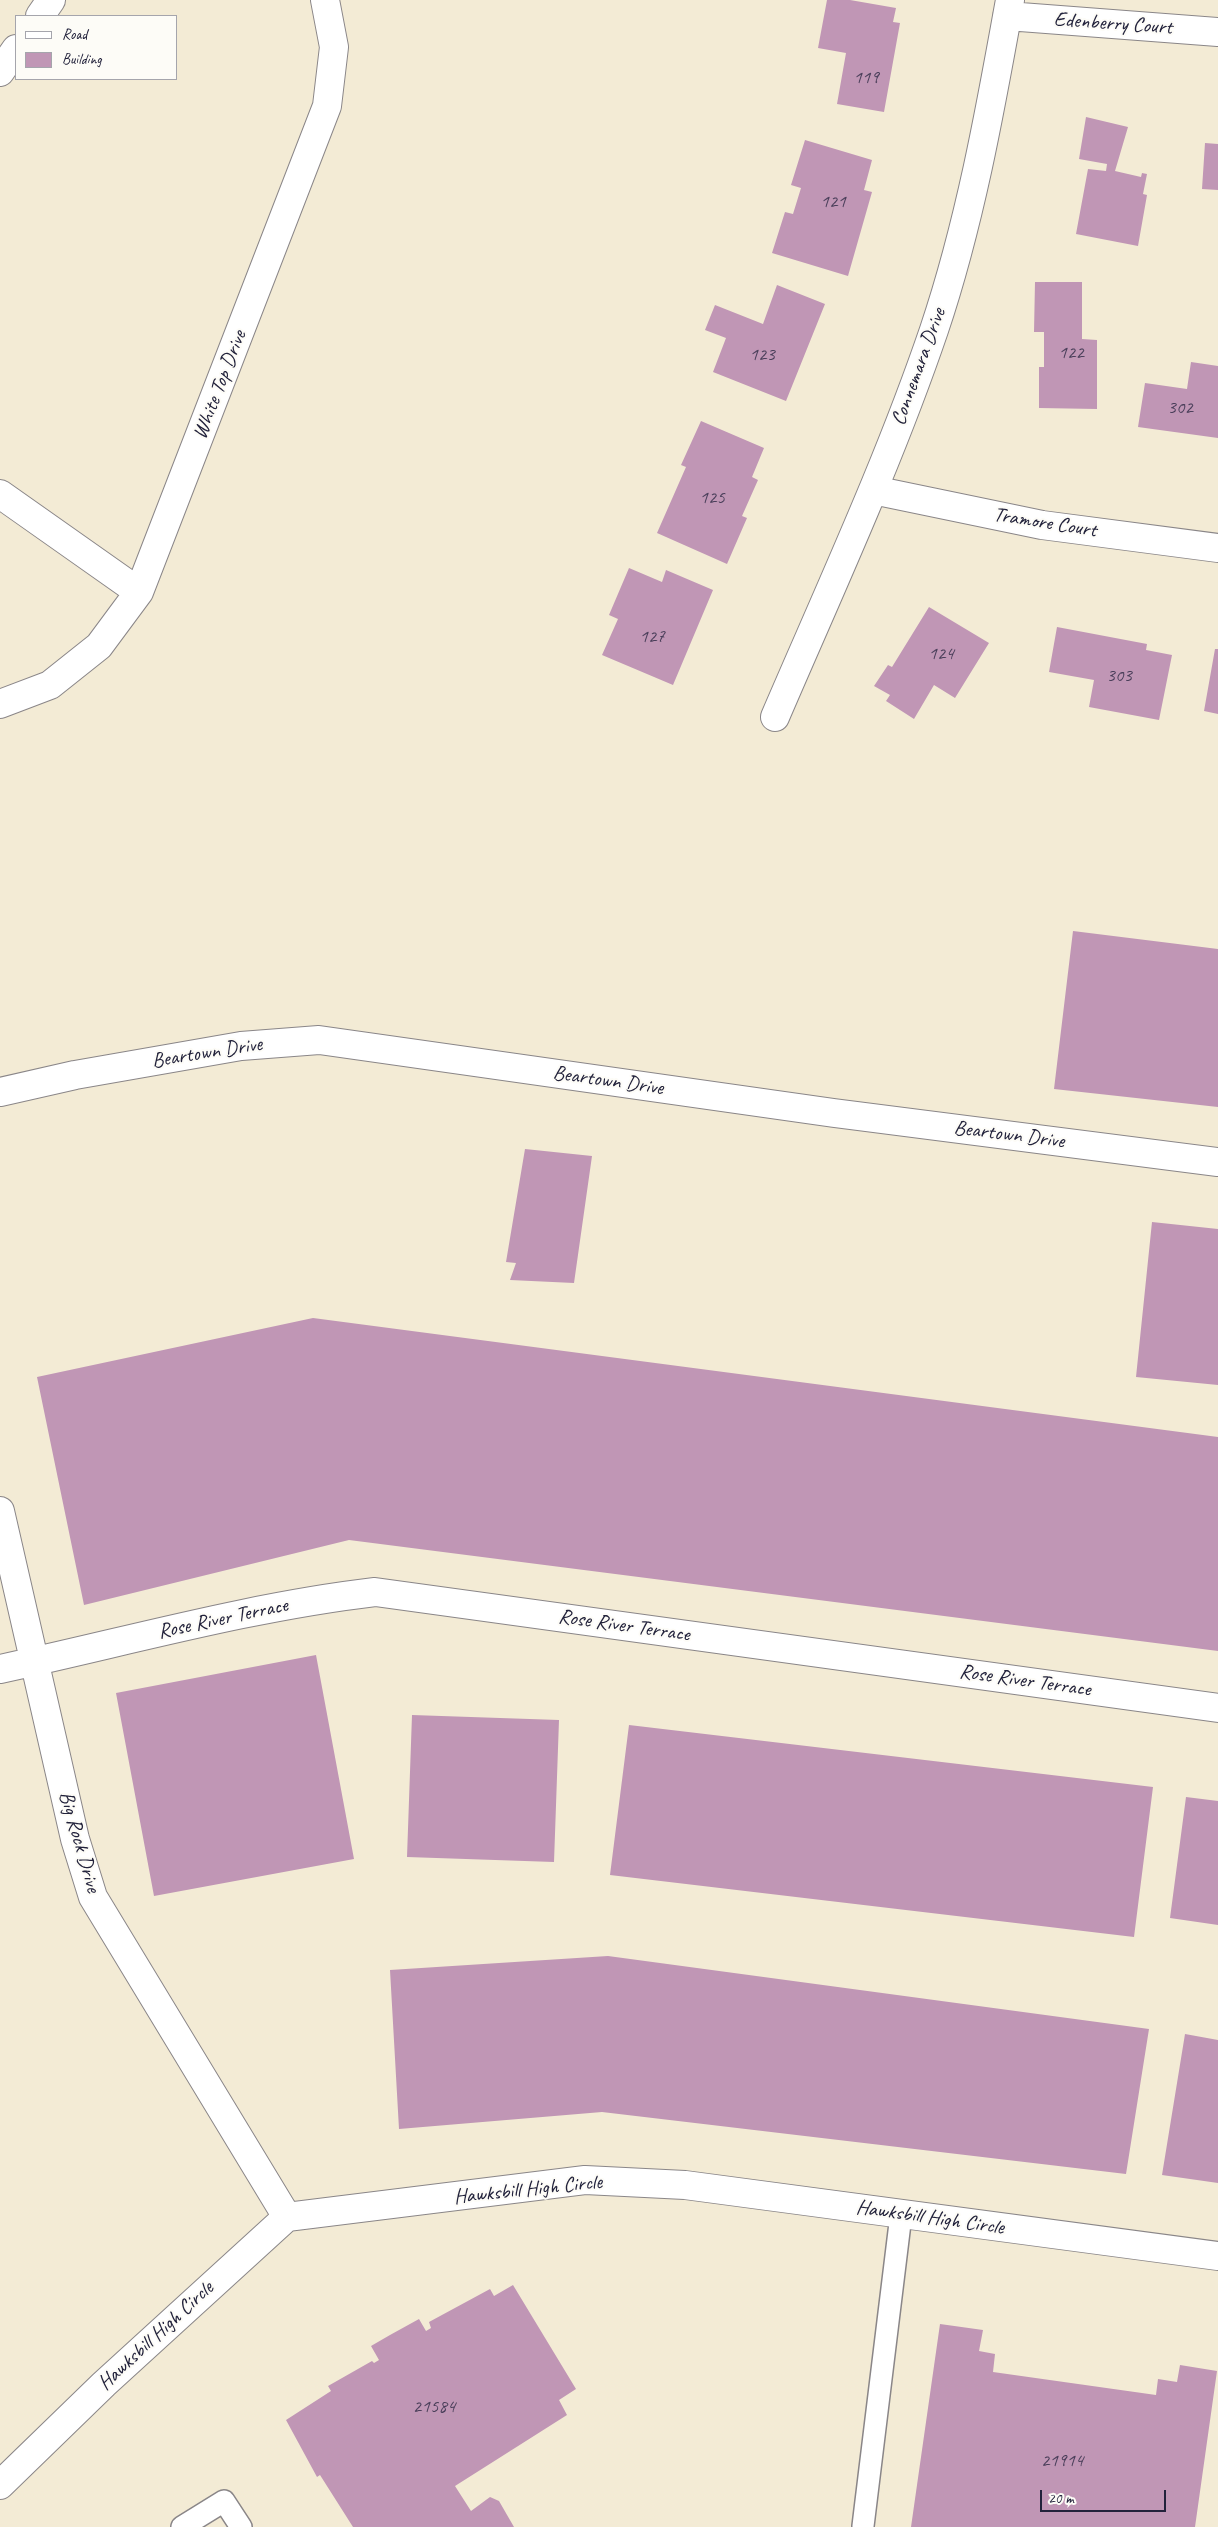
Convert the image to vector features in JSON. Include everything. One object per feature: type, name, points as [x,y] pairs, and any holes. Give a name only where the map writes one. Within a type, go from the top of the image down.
[{"type":"street","points":[[41,15],[51,0]]},
{"type":"street","name":"White Top Drive","points":[[0,704],[50,685],[99,646],[140,592],[327,106],[334,48],[325,0]]},
{"type":"street","name":"Edenberry Court","points":[[1008,8],[1218,32]]},
{"type":"street","name":"Connemara Drive","points":[[774,717],[873,490],[934,330],[966,223],[1008,8]]},
{"type":"street","points":[[0,72],[15,50]]},
{"type":"street","name":"Tramore Court","points":[[873,490],[1042,525],[1218,548]]},
{"type":"street","points":[[0,494],[140,592]]},
{"type":"street","name":"Beartown Drive","points":[[0,1092],[75,1076],[241,1046],[319,1040],[834,1113],[1218,1162]]},
{"type":"street","name":"Big Rock Drive","points":[[0,1511],[74,1839],[93,1896],[287,2216]]},
{"type":"street","name":"Rose River Terrace","points":[[0,1668],[203,1622],[318,1599],[375,1592],[1218,1708]]},
{"type":"street","name":"Hawksbill High Circle","points":[[0,2485],[104,2384],[287,2216],[585,2180],[684,2185],[1218,2256]]},
{"type":"lane","points":[[863,2526],[901,2215]]},
{"type":"lane","points":[[182,2527],[224,2501],[241,2527]]},
{"type":"building","points":[[827,0],[850,0],[896,8],[893,22],[900,23],[884,112],[837,104],[846,53],[818,48]]},
{"type":"building","points":[[1086,117],[1128,127],[1115,171],[1141,177],[1142,173],[1147,174],[1143,194],[1147,195],[1138,246],[1076,234],[1088,169],[1106,171],[1107,164],[1079,159]]},
{"type":"building","points":[[805,140],[872,160],[864,190],[872,192],[848,276],[772,253],[785,212],[793,214],[801,188],[791,185]]},
{"type":"building","points":[[1205,143],[1218,144],[1218,190],[1202,189]]},
{"type":"building","points":[[1035,282],[1082,282],[1082,339],[1097,340],[1097,409],[1039,408],[1039,367],[1044,367],[1044,332],[1034,332]]},
{"type":"building","points":[[777,285],[825,304],[786,401],[713,372],[726,338],[705,330],[715,305],[763,324]]},
{"type":"building","points":[[1191,362],[1218,366],[1218,438],[1138,427],[1145,383],[1187,389]]},
{"type":"building","points":[[701,421],[764,448],[752,477],[758,480],[742,516],[747,518],[727,564],[657,533],[686,467],[681,465]]},
{"type":"building","points":[[629,568],[662,582],[666,570],[713,590],[673,685],[602,655],[618,619],[609,615]]},
{"type":"building","points":[[929,607],[989,643],[955,698],[934,685],[914,719],[886,701],[890,695],[874,686],[888,665],[892,667]]},
{"type":"building","points":[[1057,627],[1147,644],[1146,650],[1172,655],[1159,720],[1089,707],[1094,680],[1049,672]]},
{"type":"building","points":[[1215,649],[1218,649],[1218,714],[1204,711]]},
{"type":"building","points":[[1073,931],[1218,949],[1218,1107],[1054,1089]]},
{"type":"building","points":[[525,1149],[592,1156],[574,1283],[510,1280],[516,1263],[506,1262]]},
{"type":"building","points":[[1152,1222],[1218,1229],[1218,1385],[1136,1377]]},
{"type":"building","points":[[313,1318],[1218,1437],[1218,1651],[349,1540],[84,1605],[37,1377]]},
{"type":"building","points":[[316,1655],[354,1859],[154,1896],[116,1693]]},
{"type":"building","points":[[412,1715],[559,1720],[554,1862],[407,1857]]},
{"type":"building","points":[[629,1725],[1153,1787],[1134,1937],[610,1875]]},
{"type":"building","points":[[1186,1797],[1218,1801],[1218,1925],[1170,1918]]},
{"type":"building","points":[[608,1956],[1149,2029],[1126,2174],[602,2112],[399,2129],[390,1970]]},
{"type":"building","points":[[1185,2034],[1218,2040],[1218,2183],[1162,2175]]},
{"type":"building","points":[[513,2285],[576,2389],[559,2400],[567,2415],[455,2486],[471,2511],[490,2497],[499,2501],[514,2527],[353,2527],[320,2475],[317,2477],[286,2420],[331,2391],[328,2386],[372,2361],[374,2363],[379,2360],[371,2346],[419,2319],[426,2331],[431,2328],[429,2322],[490,2289],[494,2296]]},
{"type":"building","points":[[940,2324],[983,2330],[979,2351],[995,2354],[993,2372],[1156,2395],[1158,2379],[1177,2382],[1180,2365],[1217,2371],[1195,2527],[911,2527]]}]
